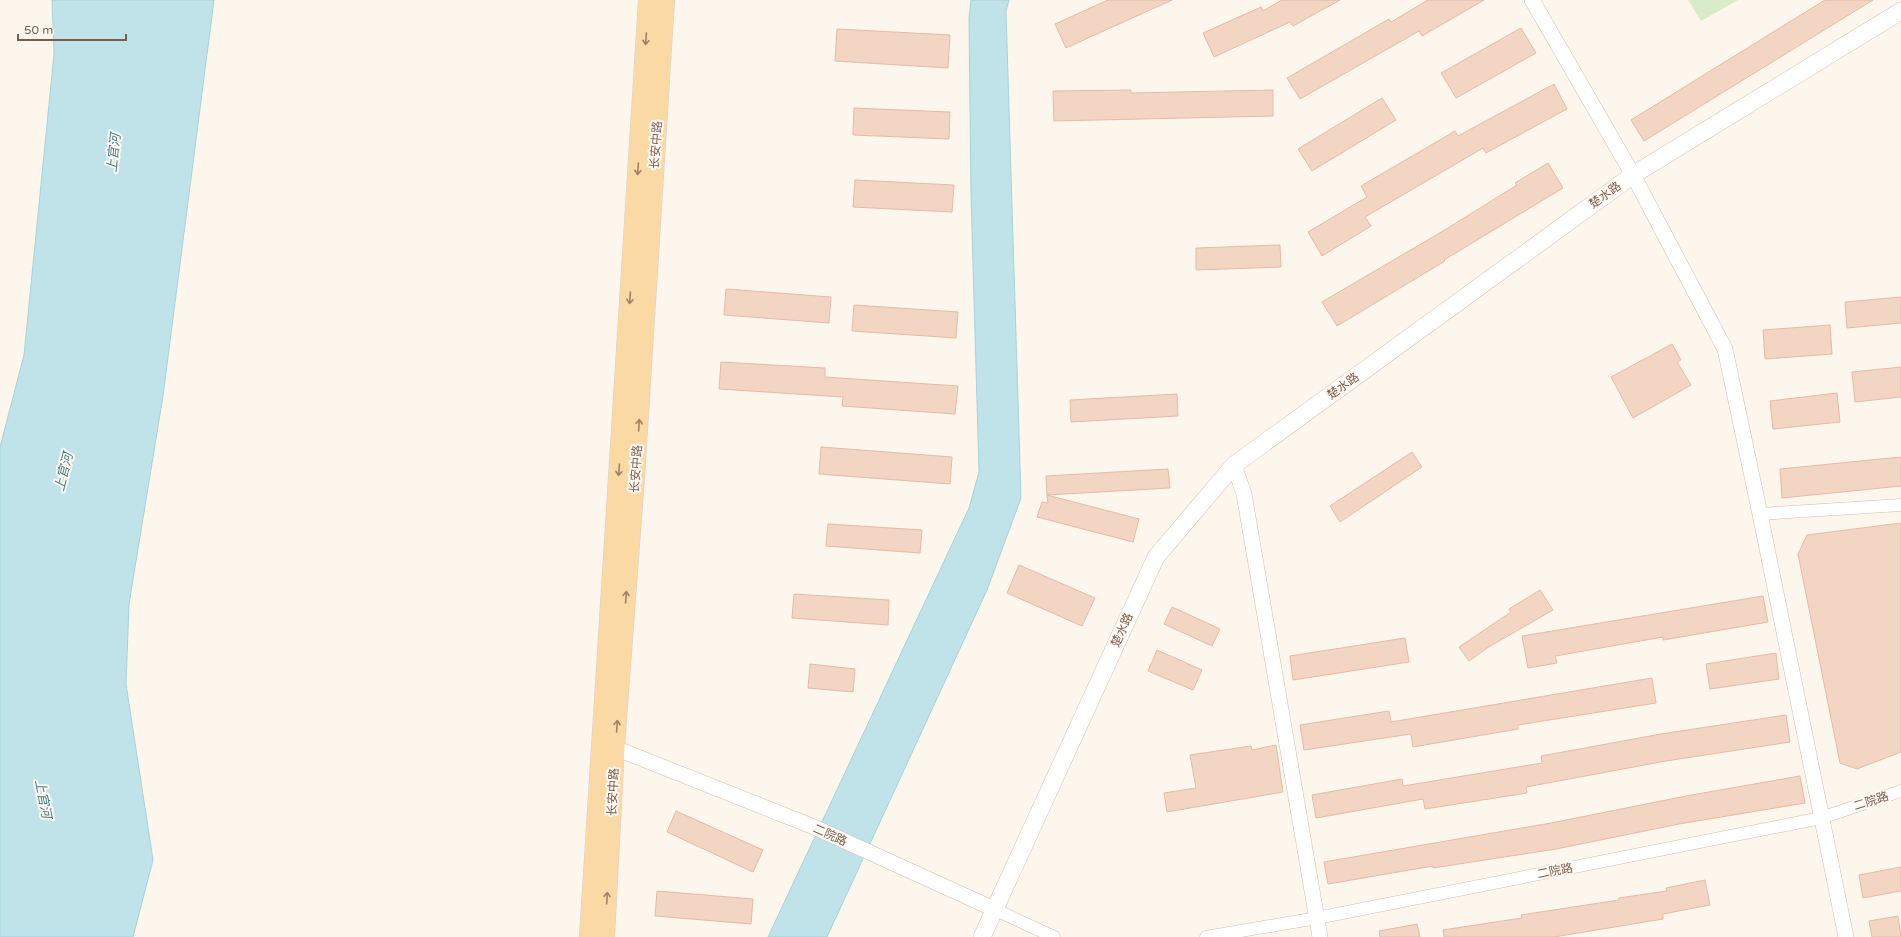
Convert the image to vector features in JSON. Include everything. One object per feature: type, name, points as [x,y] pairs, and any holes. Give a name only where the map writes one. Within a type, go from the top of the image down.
[{"type":"main road","name":"长安中路","points":[[605,937],[609,744],[648,0]]},
{"type":"main road","name":"长安中路","points":[[590,937],[635,477],[665,0]]},
{"type":"main road","name":"楚水路","points":[[982,937],[996,910],[1156,557],[1234,465],[1633,175],[1901,10]]},
{"type":"street","points":[[1532,0],[1633,175],[1725,349],[1846,937]]},
{"type":"street","points":[[1234,465],[1244,494],[1320,937]]},
{"type":"street","points":[[1760,514],[1901,506]]},
{"type":"street","name":"二院路","points":[[609,744],[814,827],[1054,937]]},
{"type":"street","name":"二院路","points":[[1206,937],[1317,918],[1821,818],[1901,791]]},
{"type":"green space","points":[[1688,0],[1738,0],[1701,21]]},
{"type":"water","name":"上官河","points":[[52,0],[214,0],[163,396],[129,604],[126,684],[153,860],[133,937],[0,937],[0,447],[24,355],[54,54]]},
{"type":"water","points":[[971,0],[1009,0],[1006,11],[1021,498],[987,590],[827,937],[768,937],[969,508],[979,472],[971,194],[969,18]]},
{"type":"building","points":[[1108,0],[1172,0],[1066,48],[1055,24]]},
{"type":"building","points":[[1282,0],[1340,0],[1293,26],[1290,22],[1214,57],[1203,33],[1261,7],[1263,11]]},
{"type":"building","points":[[1428,0],[1484,0],[1422,36],[1419,31],[1300,99],[1287,78],[1389,19],[1391,22]]},
{"type":"building","points":[[1825,0],[1873,0],[1644,141],[1631,120]]},
{"type":"building","points":[[1521,28],[1536,53],[1456,98],[1441,73]]},
{"type":"building","points":[[837,29],[950,35],[948,68],[835,61]]},
{"type":"building","points":[[1554,84],[1567,109],[1486,153],[1483,148],[1365,217],[1371,226],[1322,256],[1308,232],[1367,197],[1361,186],[1455,131],[1458,136]]},
{"type":"building","points":[[1131,90],[1131,93],[1273,90],[1273,116],[1054,121],[1053,91]]},
{"type":"building","points":[[1382,98],[1396,120],[1312,171],[1298,149]]},
{"type":"building","points":[[854,108],[950,112],[949,139],[853,135]]},
{"type":"building","points":[[1548,163],[1563,188],[1337,326],[1322,302],[1443,231],[1517,185],[1515,183]]},
{"type":"building","points":[[855,180],[954,185],[952,212],[853,207]]},
{"type":"building","points":[[1280,245],[1281,267],[1196,270],[1196,248]]},
{"type":"building","points":[[726,289],[831,297],[829,323],[724,315]]},
{"type":"building","points":[[1901,297],[1901,323],[1847,328],[1845,302]]},
{"type":"building","points":[[854,305],[958,312],[956,338],[852,331]]},
{"type":"building","points":[[1830,325],[1832,354],[1765,359],[1763,330]]},
{"type":"building","points":[[1672,344],[1681,360],[1677,362],[1691,385],[1633,418],[1611,377]]},
{"type":"building","points":[[721,362],[825,368],[825,377],[958,386],[955,414],[842,406],[843,397],[719,389]]},
{"type":"building","points":[[1901,367],[1901,397],[1855,402],[1852,372]]},
{"type":"building","points":[[1837,393],[1840,422],[1773,429],[1770,401]]},
{"type":"building","points":[[1177,394],[1178,416],[1071,422],[1070,400]]},
{"type":"building","points":[[821,447],[952,457],[950,484],[819,474]]},
{"type":"building","points":[[1412,452],[1422,467],[1340,522],[1330,506]]},
{"type":"building","points":[[1901,457],[1901,486],[1782,498],[1780,469]]},
{"type":"building","points":[[1168,469],[1170,488],[1047,495],[1046,476]]},
{"type":"building","points":[[1047,495],[1139,519],[1133,542],[1037,517],[1042,502],[1048,503]]},
{"type":"building","points":[[1901,523],[1901,752],[1857,769],[1840,763],[1798,554],[1807,535]]},
{"type":"building","points":[[828,524],[922,530],[920,553],[826,546]]},
{"type":"building","points":[[1019,565],[1095,598],[1082,626],[1007,593]]},
{"type":"building","points":[[1540,590],[1553,610],[1487,648],[1469,661],[1459,647],[1511,612],[1509,609]]},
{"type":"building","points":[[794,594],[889,600],[888,625],[792,618]]},
{"type":"building","points":[[1763,596],[1768,622],[1663,640],[1663,637],[1555,656],[1557,663],[1528,668],[1522,636]]},
{"type":"building","points":[[1172,607],[1220,629],[1212,646],[1164,624]]},
{"type":"building","points":[[1405,638],[1409,662],[1293,680],[1290,656]]},
{"type":"building","points":[[1157,650],[1202,670],[1193,690],[1148,671]]},
{"type":"building","points":[[1776,653],[1779,679],[1710,689],[1706,664]]},
{"type":"building","points":[[810,664],[855,669],[853,692],[808,688]]},
{"type":"building","points":[[1652,678],[1656,703],[1518,725],[1518,729],[1413,747],[1411,734],[1304,750],[1300,725],[1389,711],[1391,722]]},
{"type":"building","points":[[1786,715],[1790,742],[1666,761],[1526,787],[1527,793],[1425,809],[1423,799],[1316,818],[1312,795],[1402,779],[1403,786],[1542,763],[1541,756],[1661,734]]},
{"type":"building","points":[[1276,745],[1283,792],[1167,812],[1164,793],[1196,788],[1190,755],[1251,746],[1252,750]]},
{"type":"building","points":[[1800,776],[1805,803],[1679,824],[1556,849],[1433,868],[1433,866],[1328,884],[1324,862],[1551,823],[1686,796]]},
{"type":"building","points":[[676,811],[763,850],[753,872],[667,832]]},
{"type":"building","points":[[1901,867],[1901,891],[1863,898],[1859,875]]},
{"type":"building","points":[[1705,880],[1710,905],[1663,914],[1663,919],[1554,937],[1444,937],[1443,930],[1522,918],[1521,915],[1667,891],[1666,888]]},
{"type":"building","points":[[657,891],[753,899],[751,924],[655,916]]},
{"type":"building","points":[[1898,916],[1901,937],[1872,937],[1869,921]]},
{"type":"building","points":[[1417,924],[1420,937],[1380,937],[1379,931]]}]
